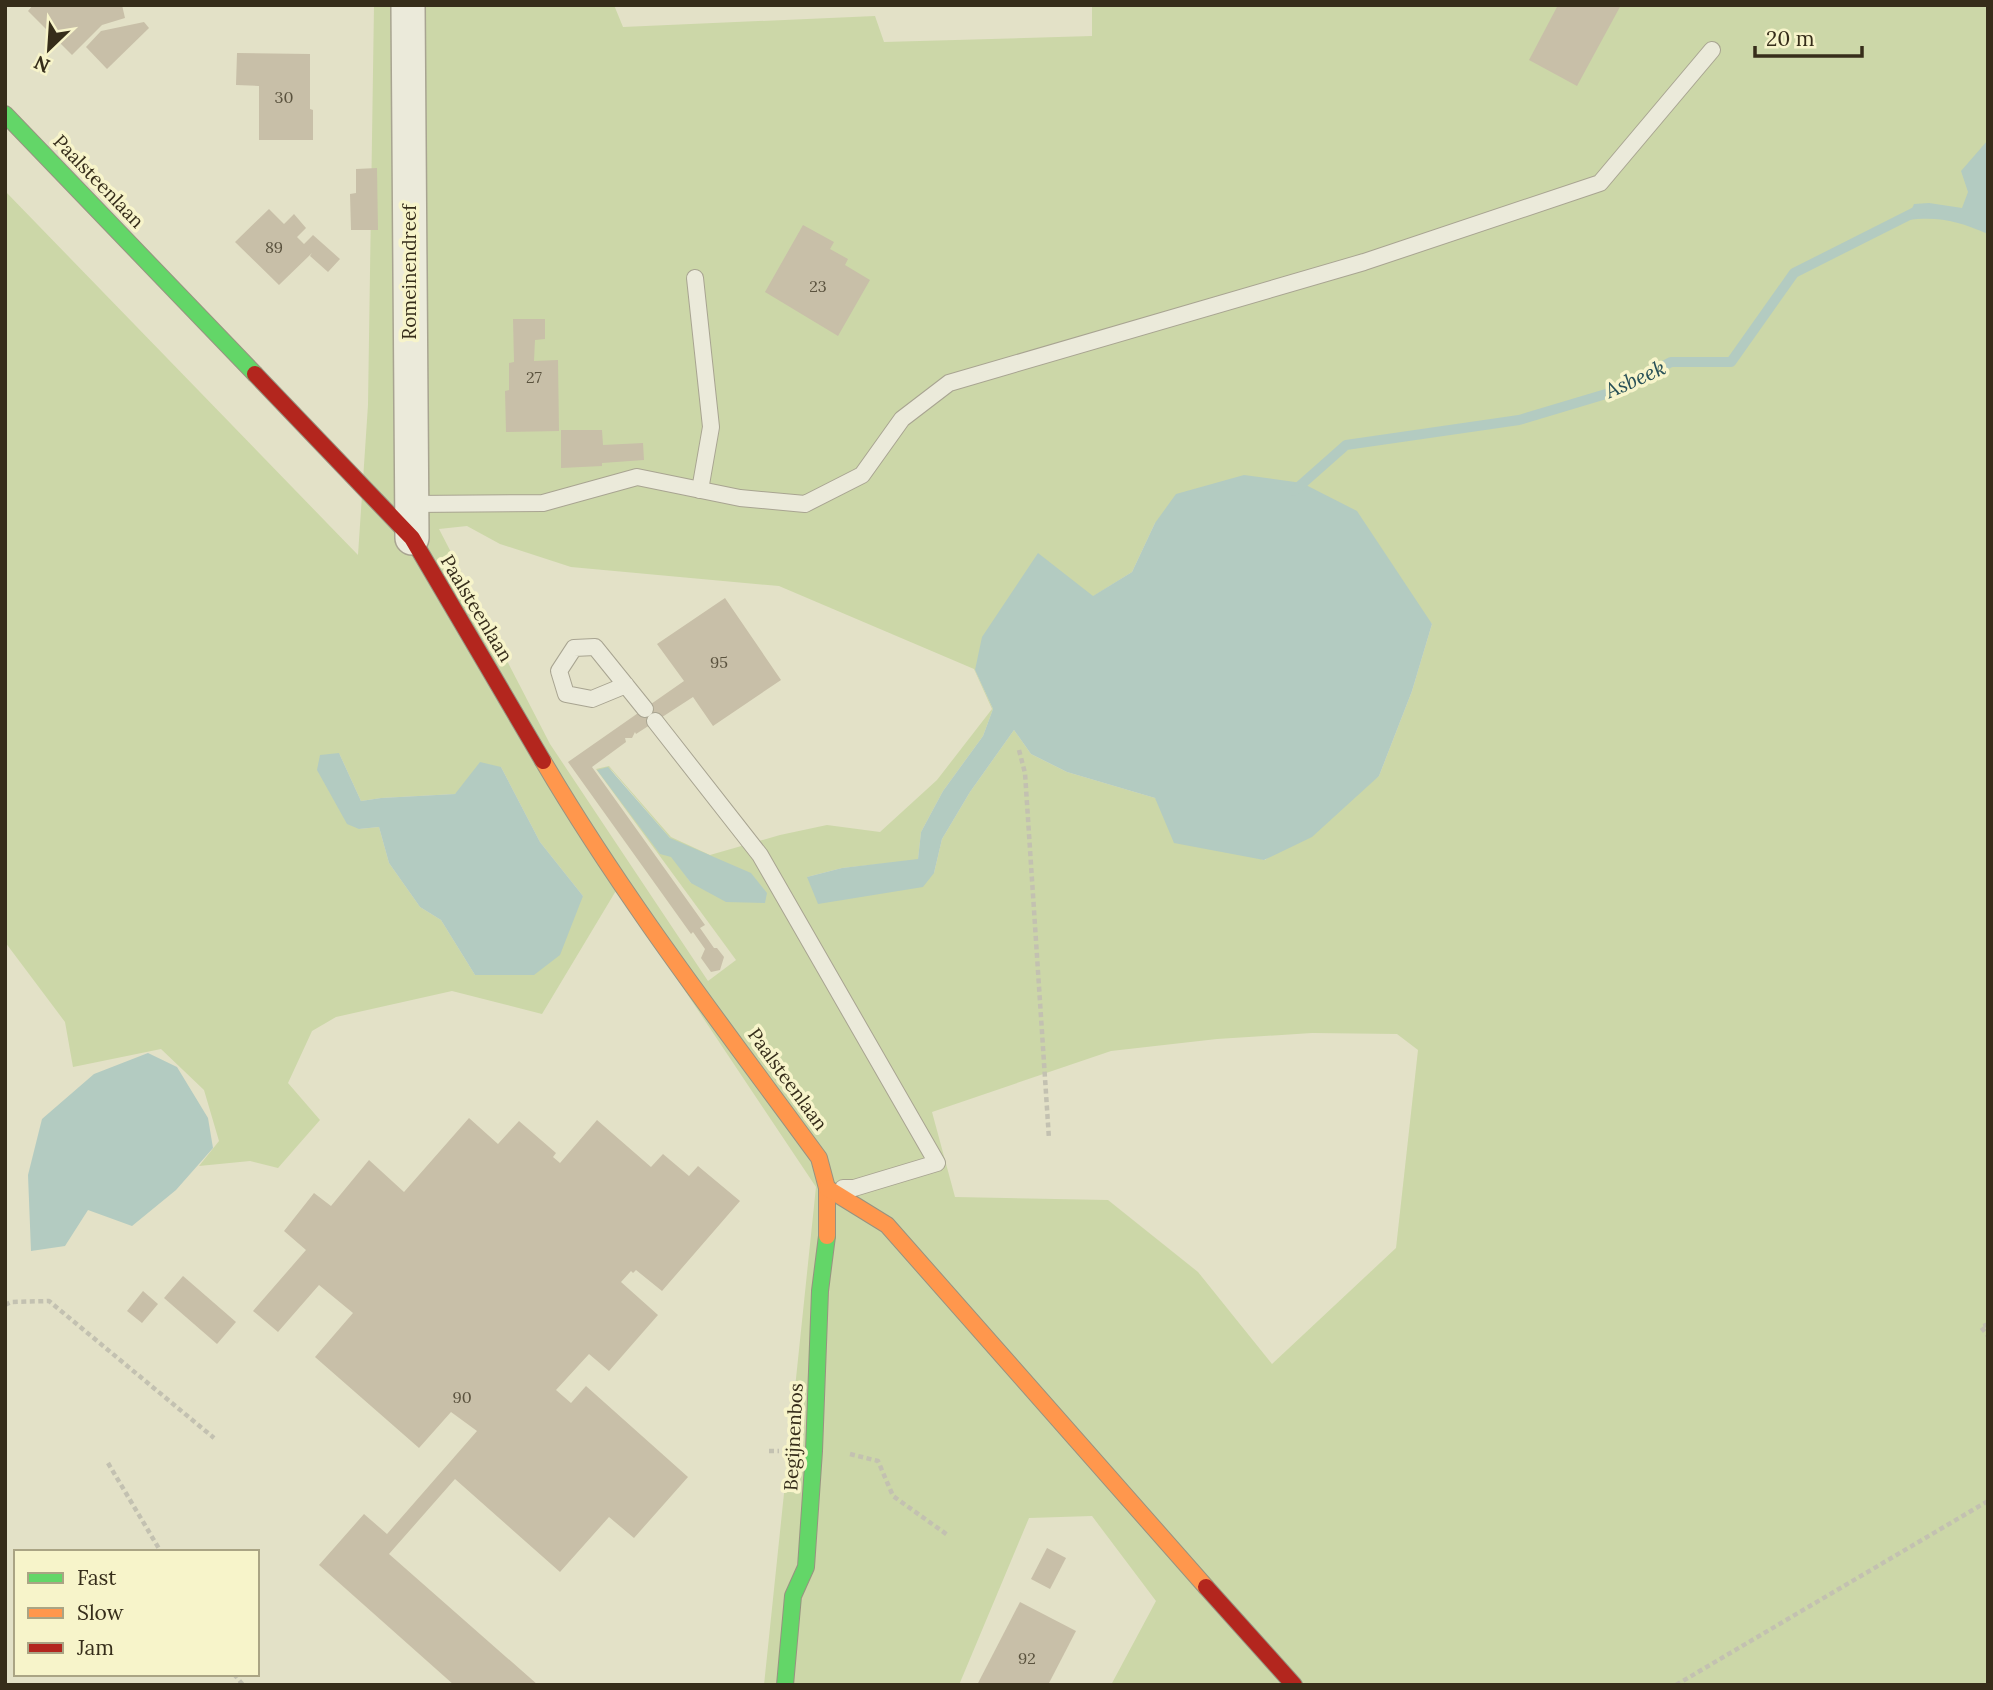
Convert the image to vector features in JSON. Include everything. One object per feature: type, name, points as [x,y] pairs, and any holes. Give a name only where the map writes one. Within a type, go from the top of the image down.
[{"type":"street","name":"Romeinendreef","points":[[408,5],[412,538]]},
{"type":"street","name":"Paalsteenlaan","points":[[5,114],[412,538],[573,814],[819,1158],[827,1188]]},
{"type":"street","name":"Begijnenbos","points":[[785,1685],[793,1596],[806,1567],[814,1451],[820,1291],[827,1231],[827,1188]]},
{"type":"street","points":[[827,1188],[887,1225],[1294,1685]]},
{"type":"lane","points":[[411,504],[543,503],[637,477],[740,498],[805,504],[862,475],[902,419],[949,383],[1364,262],[1600,183],[1712,50]]},
{"type":"lane","points":[[695,278],[711,427],[700,490]]},
{"type":"lane","points":[[626,685],[760,855],[937,1163],[854,1188],[827,1188]]},
{"type":"path","points":[[1019,750],[1025,773],[1049,1139]]},
{"type":"path","points":[[5,1305],[11,1302],[49,1301],[214,1437]]},
{"type":"path","points":[[1988,1324],[1981,1327],[1988,1336]]},
{"type":"path","points":[[769,1451],[839,1452],[878,1461],[893,1496],[949,1536]]},
{"type":"path","points":[[108,1463],[160,1550]]},
{"type":"path","points":[[1676,1685],[1988,1501]]},
{"type":"green space","points":[[374,5],[614,5],[623,27],[875,16],[884,42],[1092,36],[1092,5],[1988,5],[1988,1685],[1111,1685],[1156,1601],[1092,1516],[1029,1518],[959,1685],[764,1685],[816,1187],[617,889],[542,1014],[452,991],[336,1017],[312,1031],[288,1083],[320,1120],[278,1168],[250,1161],[199,1166],[219,1141],[204,1090],[161,1049],[73,1067],[65,1022],[5,942],[5,191],[358,555],[368,405]],"holes":[[[1291,483],[1302,483],[1432,624],[1412,691],[1379,776],[1265,860],[1232,852],[1155,798],[1067,772],[1031,754],[1014,730],[970,792],[942,839],[934,873],[807,877],[842,868],[918,860],[921,832],[943,791],[983,736],[993,709],[975,670],[1132,572],[1155,523]],[[467,526],[500,544],[571,567],[779,586],[974,669],[992,709],[937,780],[880,832],[827,825],[710,855],[671,837],[609,766],[596,769],[736,960],[708,981],[550,744],[439,529]],[[339,753],[361,801],[455,794],[501,767],[540,842],[583,896],[475,975],[441,920],[420,907],[389,863],[379,827],[359,829]],[[609,767],[670,838],[691,883]],[[1312,1033],[1397,1034],[1418,1050],[1396,1248],[1272,1364],[1198,1272],[1108,1200],[955,1197],[932,1112],[1111,1051],[1217,1039]]]},
{"type":"shaded area","points":[[1988,140],[1988,234],[1949,221],[1907,220],[1914,204],[1929,203],[1962,208],[1968,192],[1961,171]]},
{"type":"shaded area","points":[[1244,475],[1302,483],[1357,511],[1432,624],[1412,691],[1379,776],[1312,837],[1264,860],[1174,843],[1155,798],[1067,772],[1031,754],[1014,730],[970,792],[942,839],[934,873],[923,887],[818,904],[807,877],[842,868],[918,859],[921,832],[943,791],[983,736],[993,709],[975,670],[982,637],[1038,553],[1093,596],[1132,572],[1155,523],[1176,494]]},
{"type":"shaded area","points":[[339,753],[361,801],[455,794],[480,762],[501,767],[540,842],[583,896],[560,955],[534,975],[475,975],[441,920],[420,907],[389,863],[379,827],[359,829],[347,824],[317,770],[320,755]]},
{"type":"shaded area","points":[[608,767],[670,838],[751,873],[767,893],[765,903],[726,902],[691,883],[671,857],[660,854],[597,770]]},
{"type":"shaded area","points":[[148,1053],[177,1067],[208,1118],[213,1148],[176,1190],[132,1226],[88,1210],[65,1246],[31,1251],[28,1175],[42,1119],[94,1074]]},
{"type":"building","points":[[33,5],[122,5],[125,18],[102,25],[72,55],[28,11]]},
{"type":"building","points":[[1558,5],[1621,5],[1577,86],[1529,60]]},
{"type":"building","points":[[144,22],[149,28],[107,69],[86,47],[101,31]]},
{"type":"building","points":[[237,53],[310,54],[313,140],[259,140],[259,86],[236,85]]},
{"type":"building","points":[[377,168],[378,230],[351,230],[350,194],[356,193],[356,169]]},
{"type":"building","points":[[269,209],[284,224],[294,214],[306,228],[297,237],[304,244],[313,235],[340,259],[328,272],[310,256],[312,253],[279,285],[235,242]]},
{"type":"building","points":[[803,225],[834,242],[830,249],[848,259],[845,265],[870,280],[838,336],[765,292]]},
{"type":"building","points":[[513,319],[545,319],[545,339],[535,340],[534,361],[558,360],[559,431],[506,432],[505,391],[509,390],[509,363],[514,362]]},
{"type":"building","points":[[561,430],[602,430],[603,445],[643,443],[644,460],[561,468]]},
{"type":"building","points":[[725,598],[781,680],[713,726],[693,697],[636,734],[635,732],[632,738],[625,738],[626,742],[592,767],[705,925],[700,928],[724,957],[720,970],[711,972],[701,958],[705,949],[693,932],[691,934],[568,762],[684,681],[657,644]]},
{"type":"building","points":[[469,1118],[498,1144],[519,1121],[556,1153],[553,1157],[560,1163],[597,1120],[651,1167],[663,1154],[689,1176],[698,1166],[740,1201],[662,1291],[636,1270],[633,1273],[631,1271],[621,1282],[658,1315],[609,1371],[589,1354],[556,1390],[571,1403],[586,1386],[688,1477],[634,1538],[609,1517],[560,1572],[455,1479],[389,1554],[538,1685],[454,1685],[319,1565],[364,1514],[387,1534],[477,1431],[451,1412],[419,1448],[315,1357],[353,1313],[319,1285],[278,1332],[253,1311],[306,1250],[284,1231],[314,1193],[331,1206],[369,1160],[404,1192]]},
{"type":"building","points":[[183,1276],[236,1322],[217,1344],[164,1298]]},
{"type":"building","points":[[143,1291],[158,1304],[142,1323],[127,1311]]},
{"type":"building","points":[[1047,1548],[1066,1558],[1050,1589],[1031,1579]]},
{"type":"building","points":[[1020,1602],[1076,1631],[1048,1685],[977,1685]]},
{"type":"waterway","name":"Asbeek","points":[[1294,491],[1346,445],[1519,420],[1616,391],[1671,362],[1731,362],[1794,273],[1917,211],[1922,211]]},
{"type":"traffic: fast","points":[[5,114],[255,374]]},
{"type":"traffic: fast","points":[[785,1685],[793,1596],[806,1567],[814,1451],[820,1291],[827,1236]]},
{"type":"traffic: slow","points":[[543,761],[641,913],[819,1158],[827,1188],[827,1236]]},
{"type":"traffic: slow","points":[[827,1188],[887,1225],[1206,1587]]},
{"type":"traffic: jam","points":[[255,374],[412,538],[543,761]]},
{"type":"traffic: jam","points":[[1206,1587],[1294,1685]]}]
